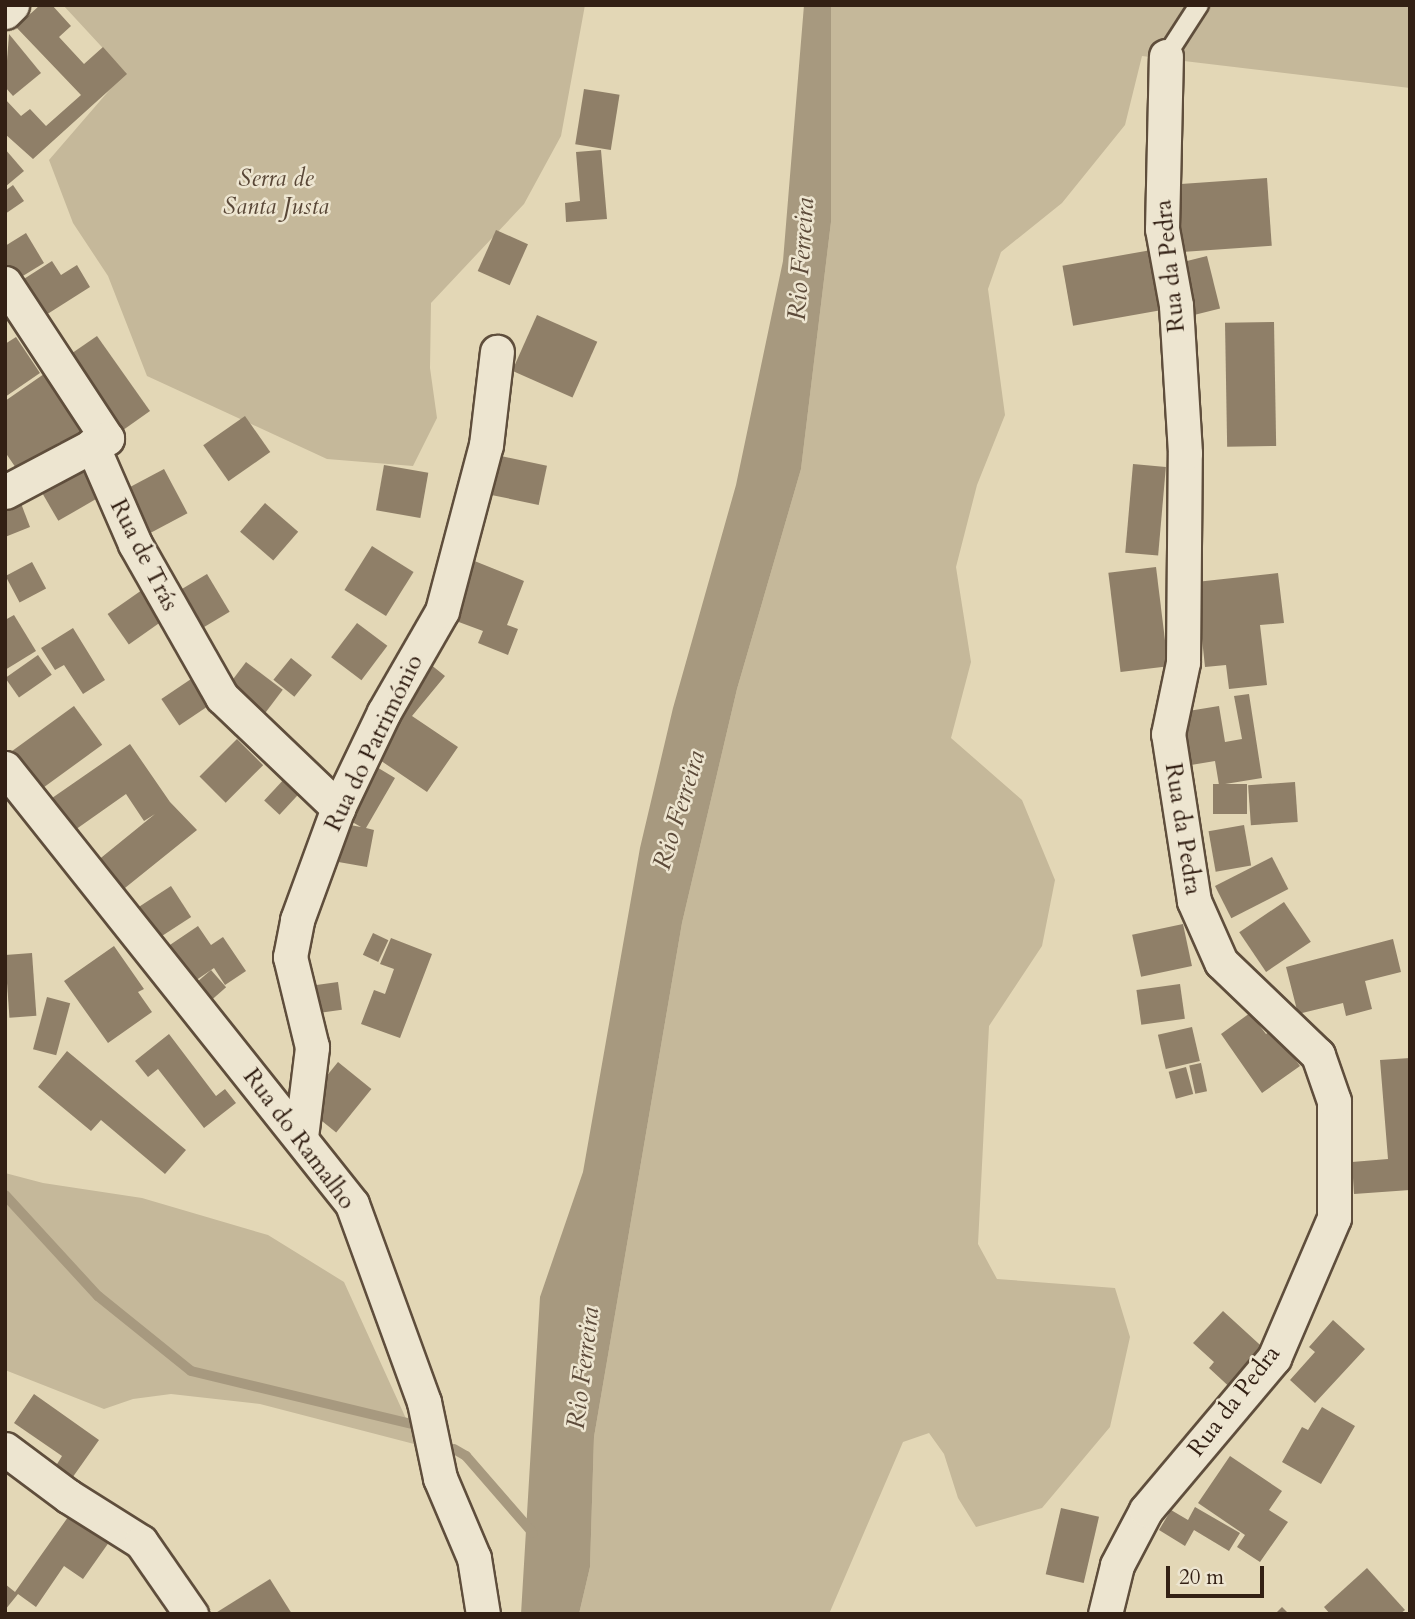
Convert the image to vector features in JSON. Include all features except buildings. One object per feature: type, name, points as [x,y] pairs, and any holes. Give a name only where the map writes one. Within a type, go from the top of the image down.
[{"type":"street","points":[[5,12],[12,5]]},
{"type":"street","name":"Rua da Pedra","points":[[1105,1614],[1117,1565],[1146,1510],[1274,1358],[1334,1218],[1334,1101],[1318,1055],[1221,962],[1194,901],[1168,734],[1183,662],[1185,453],[1176,305],[1162,229],[1166,56]]},
{"type":"street","points":[[5,283],[107,438],[5,492]]},
{"type":"street","name":"Rua do Património","points":[[301,1136],[312,1047],[290,957],[297,920],[338,808],[384,712],[442,611],[486,445],[497,352]]},
{"type":"street","name":"Rua de Trás","points":[[92,445],[135,544],[222,697],[338,808]]},
{"type":"street","name":"Rua do Ramalho","points":[[5,768],[74,859],[301,1136],[352,1204],[424,1402],[440,1478],[474,1558],[482,1614]]},
{"type":"street","points":[[5,1449],[68,1496],[141,1542],[191,1614]]},
{"type":"lane","points":[[1166,56],[1199,5]]},
{"type":"green space","name":"Serra de Santa Justa","points":[[63,5],[585,5],[561,136],[524,204],[431,303],[430,368],[437,418],[413,466],[327,459],[147,376],[108,276],[73,223],[49,160],[125,72]]},
{"type":"green space","points":[[831,5],[1410,5],[1410,88],[1142,56],[1125,125],[1062,203],[1001,252],[988,289],[1005,415],[977,485],[956,567],[971,662],[951,738],[1022,800],[1055,880],[1042,946],[989,1026],[978,1244],[997,1279],[1115,1288],[1130,1337],[1110,1427],[1042,1508],[976,1527],[958,1498],[944,1454],[929,1433],[903,1442],[829,1614],[579,1614],[590,1567],[594,1437],[682,923],[737,689],[801,469],[831,222]]},
{"type":"green space","points":[[5,1173],[43,1183],[142,1198],[268,1235],[344,1282],[418,1445],[260,1404],[171,1394],[133,1399],[104,1409],[5,1370]]},
{"type":"water","name":"Rio Ferreira","points":[[804,5],[831,5],[831,222],[801,469],[737,689],[682,923],[594,1437],[590,1567],[579,1614],[521,1614],[540,1297],[583,1172],[640,848],[673,708],[736,485],[783,261]]},
{"type":"waterway","points":[[5,1195],[98,1296],[191,1371],[411,1424]]},
{"type":"waterway","points":[[454,1449],[466,1456],[533,1533]]}]
